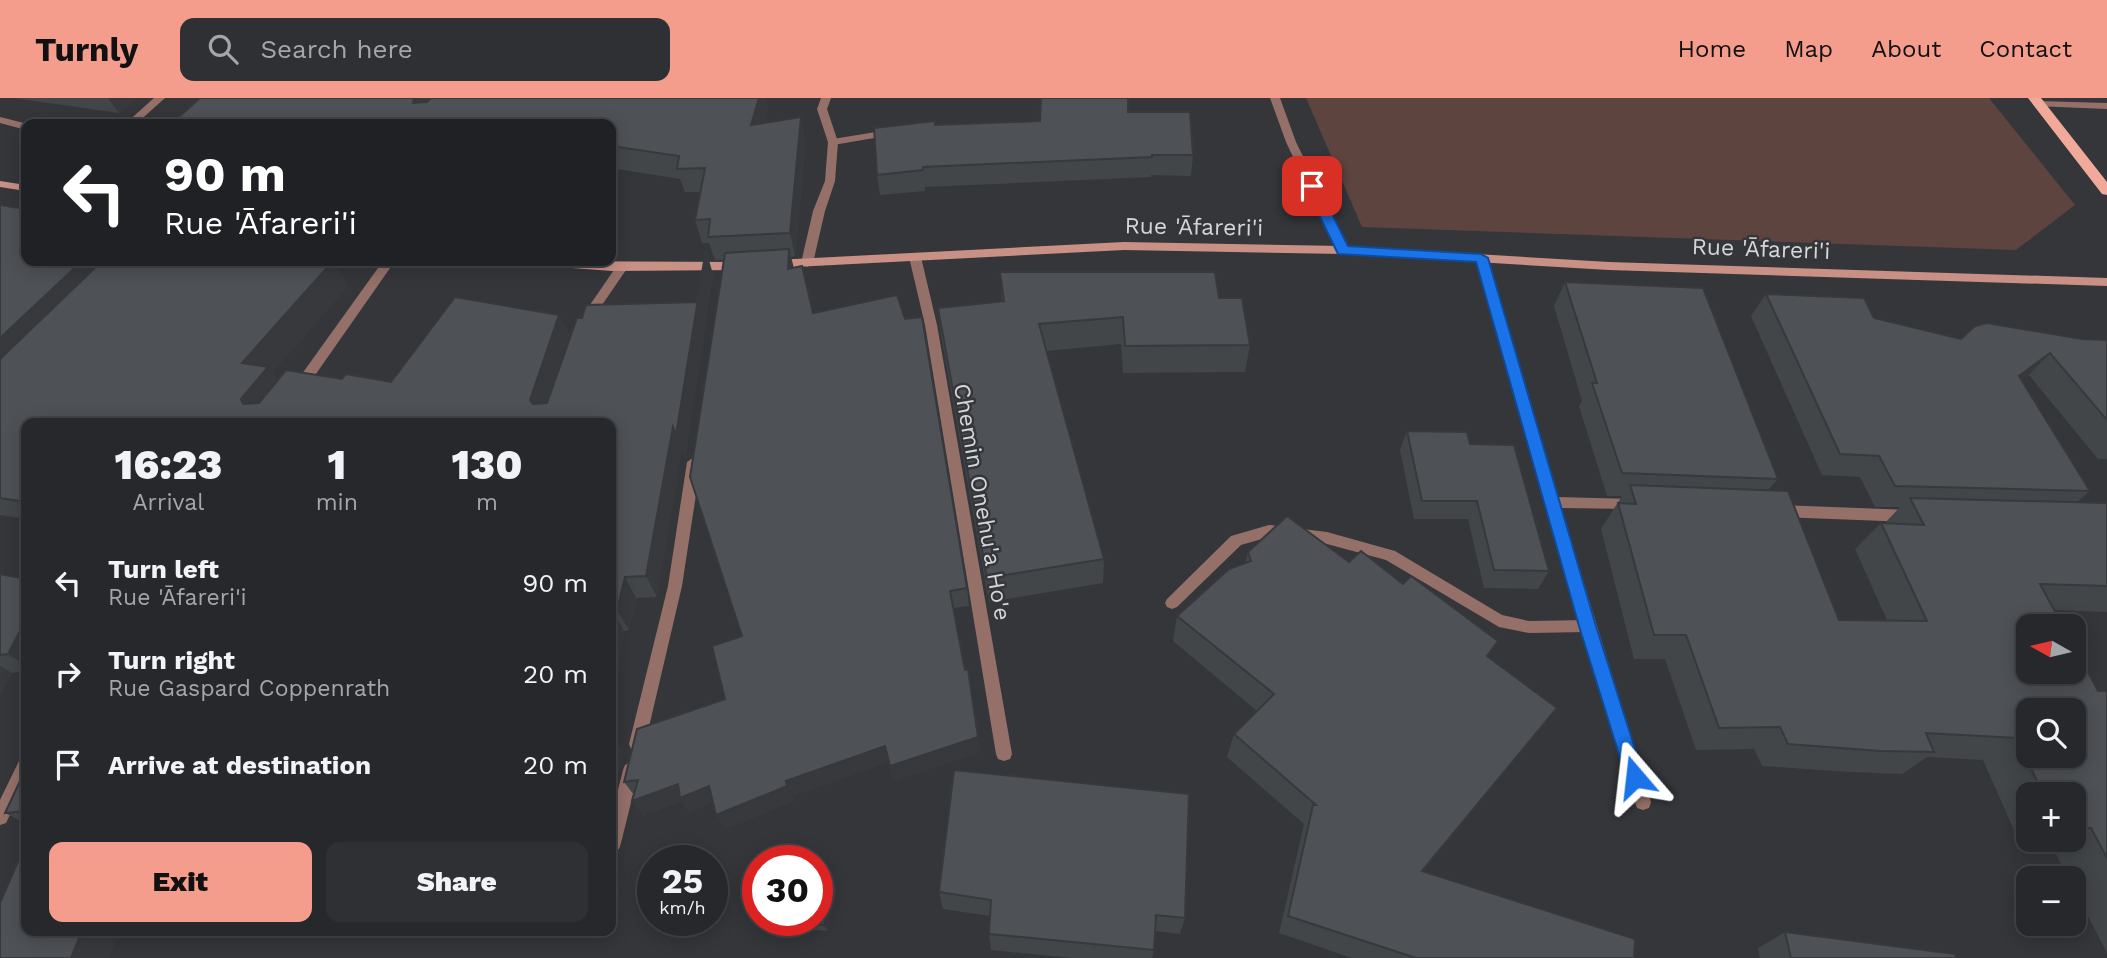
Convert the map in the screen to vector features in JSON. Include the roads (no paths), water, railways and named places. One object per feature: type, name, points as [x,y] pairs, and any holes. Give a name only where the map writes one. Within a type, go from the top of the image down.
[{"type":"main road","points":[[2036,101],[2107,191]]},
{"type":"main road","points":[[0,184],[21,187]]},
{"type":"main road","name":"Rue 'Āfareri'i","points":[[607,266],[722,273],[807,263],[1124,246],[1343,250],[1609,266],[2107,282]]},
{"type":"street","points":[[136,119],[159,98]]},
{"type":"street","points":[[807,263],[819,211],[830,181],[833,142],[822,109],[826,98]]},
{"type":"street","points":[[1275,98],[1291,142],[1343,250]]},
{"type":"street","points":[[2036,101],[2107,106]]},
{"type":"street","points":[[0,120],[21,126]]},
{"type":"street","points":[[833,142],[906,130]]},
{"type":"street","name":"Chemin Onehu'a Ho'e","points":[[915,257],[931,325],[1004,754]]},
{"type":"street","points":[[1481,258],[1588,626],[1643,802]]},
{"type":"street","points":[[293,394],[317,365],[386,266]]},
{"type":"street","points":[[578,340],[587,314],[622,267]]},
{"type":"street","points":[[616,831],[676,586],[696,453]]},
{"type":"street","points":[[1552,502],[1644,505]]},
{"type":"street","points":[[1765,510],[1925,516]]},
{"type":"street","points":[[1172,603],[1236,540],[1269,531],[1327,538],[1390,555],[1499,621],[1529,627],[1588,626]]},
{"type":"street","points":[[0,817],[21,774]]}]
